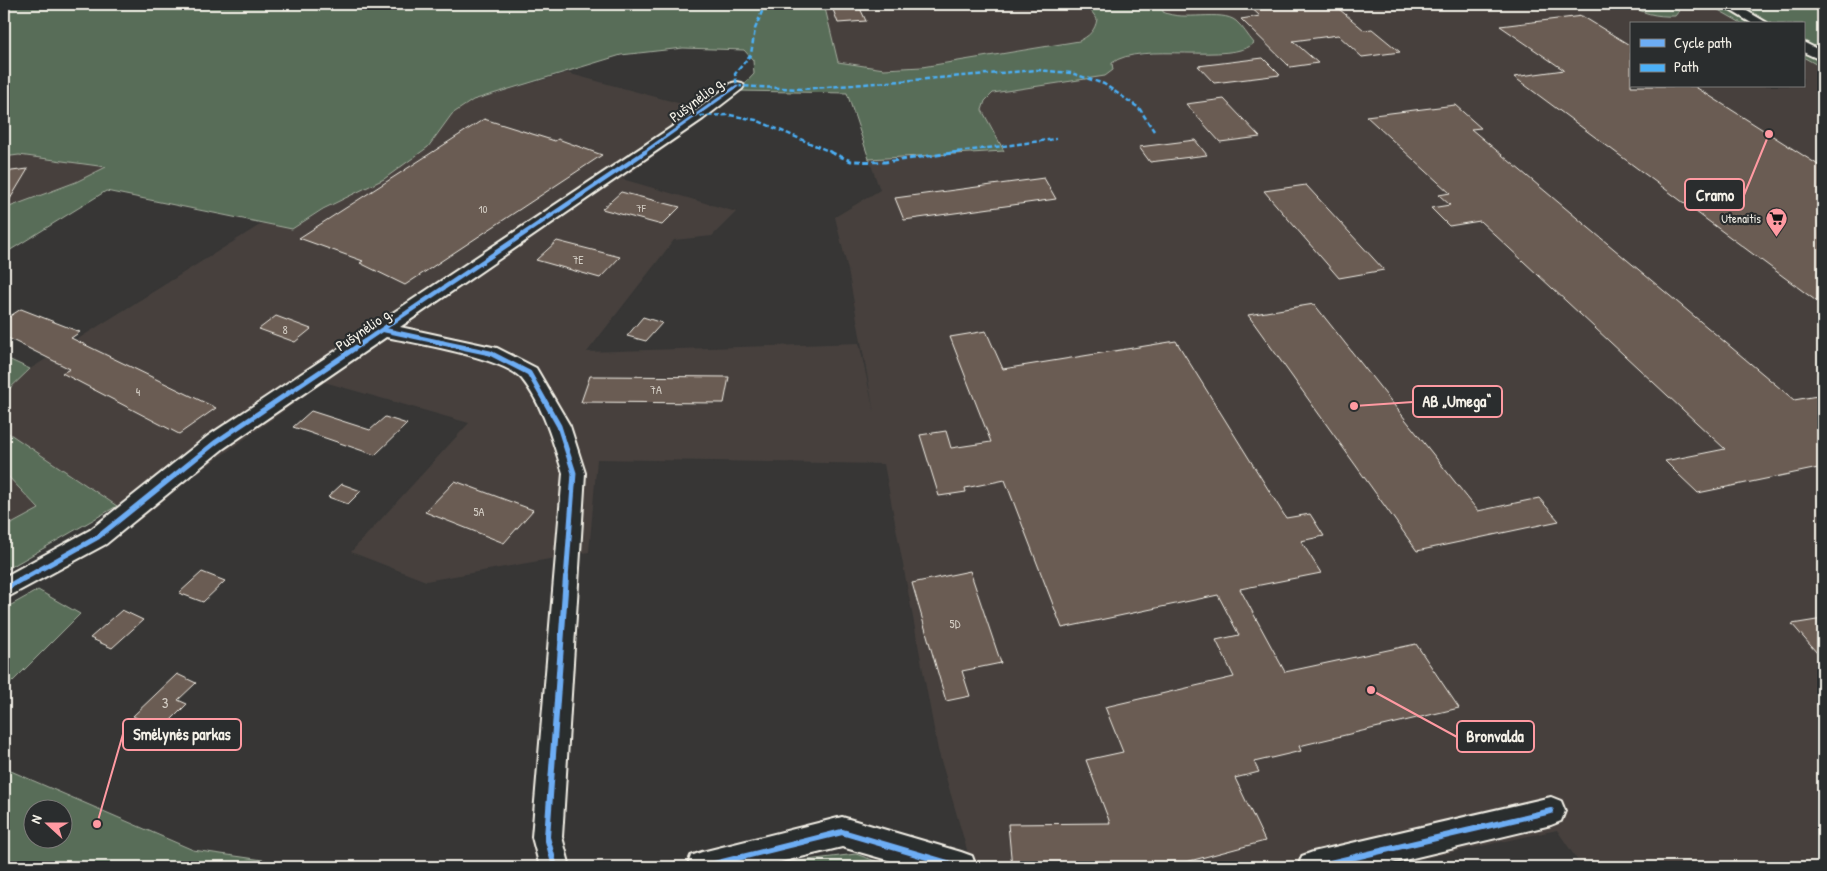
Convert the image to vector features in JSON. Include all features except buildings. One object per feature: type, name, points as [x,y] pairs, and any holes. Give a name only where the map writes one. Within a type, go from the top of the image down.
[{"type":"street","points":[[1726,4],[1759,22]]},
{"type":"street","points":[[1804,47],[1823,57]]},
{"type":"street","name":"Pušynėlio g.","points":[[4,589],[98,537],[216,442],[698,116],[736,86]]},
{"type":"street","points":[[384,330],[490,353],[529,373],[559,426],[574,473],[547,837],[555,867]]},
{"type":"street","points":[[1313,867],[1551,811]]},
{"type":"street","points":[[702,867],[842,832],[961,867]]},
{"type":"shaded area","points":[[824,4],[1086,4],[1097,19],[1095,27],[1088,36],[1079,41],[922,67],[884,69],[838,62]]},
{"type":"shaded area","points":[[1195,4],[1626,4],[1639,11],[1664,17],[1675,16],[1678,11],[1667,4],[1708,4],[1740,22],[1630,22],[1630,88],[1804,88],[1804,58],[1823,68],[1823,859],[1816,859],[1800,867],[1582,867],[1557,830],[1383,867],[972,867],[938,750],[884,464],[597,459],[589,552],[426,581],[351,552],[469,423],[324,382],[196,474],[136,523],[117,506],[4,430],[4,394],[30,369],[263,223],[292,229],[428,147],[452,114],[473,100],[567,73],[715,113],[622,179],[736,212],[712,236],[674,240],[587,352],[859,343],[874,412],[848,270],[835,217],[880,190],[869,159],[1004,151],[982,109],[985,101],[993,93],[1105,76],[1112,63],[1119,57],[1163,53],[1229,52],[1227,17],[1190,18],[1171,16],[1164,12],[1163,8]]},
{"type":"shaded area","points":[[19,155],[107,167],[77,182],[4,209],[4,157]]},
{"type":"shaded area","points":[[4,472],[39,509],[4,528]]},
{"type":"green space","points":[[4,4],[824,4],[838,62],[884,69],[922,67],[1079,41],[1091,33],[1097,19],[1086,4],[1195,4],[1163,8],[1163,12],[1181,16],[1221,16],[1229,18],[1239,23],[1254,43],[1243,49],[1227,52],[1143,54],[1125,57],[1112,63],[1113,70],[1105,76],[993,93],[985,101],[982,110],[1004,151],[869,159],[847,93],[738,91],[754,74],[753,60],[744,50],[683,48],[621,55],[473,100],[452,114],[428,147],[384,179],[323,209],[292,229],[106,191],[4,254],[4,209],[76,182],[106,167],[19,155],[4,157]]},
{"type":"green space","points":[[1627,4],[1667,4],[1679,11],[1675,16],[1655,15],[1638,10]]},
{"type":"green space","points":[[1708,4],[1823,4],[1823,68],[1804,58],[1804,22],[1740,22]]},
{"type":"green space","points":[[4,357],[30,369],[4,394]]},
{"type":"green space","points":[[4,430],[117,506],[4,571],[4,528],[39,509],[4,472]]},
{"type":"green space","points":[[38,590],[80,614],[4,690],[4,609]]},
{"type":"green space","points":[[4,768],[193,850],[270,861],[285,867],[4,867]]},
{"type":"green space","points":[[856,854],[892,867],[766,867],[775,864]]},
{"type":"marked path","points":[[765,4],[755,29],[751,54],[735,74],[737,86],[802,89],[1037,70],[1071,73],[1104,84],[1139,108],[1154,131]]},
{"type":"marked path","points":[[700,116],[730,115],[756,120],[851,161],[885,162],[1056,139]]},
{"type":"cycle path","points":[[4,589],[98,537],[216,442],[698,116],[737,86]]},
{"type":"cycle path","points":[[384,330],[490,353],[529,373],[559,426],[574,473],[547,837],[555,867]]},
{"type":"cycle path","points":[[1313,867],[1551,811]]},
{"type":"cycle path","points":[[702,867],[842,832],[961,867]]},
{"type":"place","name":"Cramo","points":[[1769,134]]},
{"type":"place","name":"Utenaitis","points":[[1777,237]]},
{"type":"place","name":"AB „Umega“","points":[[1354,406]]},
{"type":"place","name":"Bronvalda","points":[[1371,690]]},
{"type":"place","name":"Smėlynės parkas","points":[[97,824]]}]
